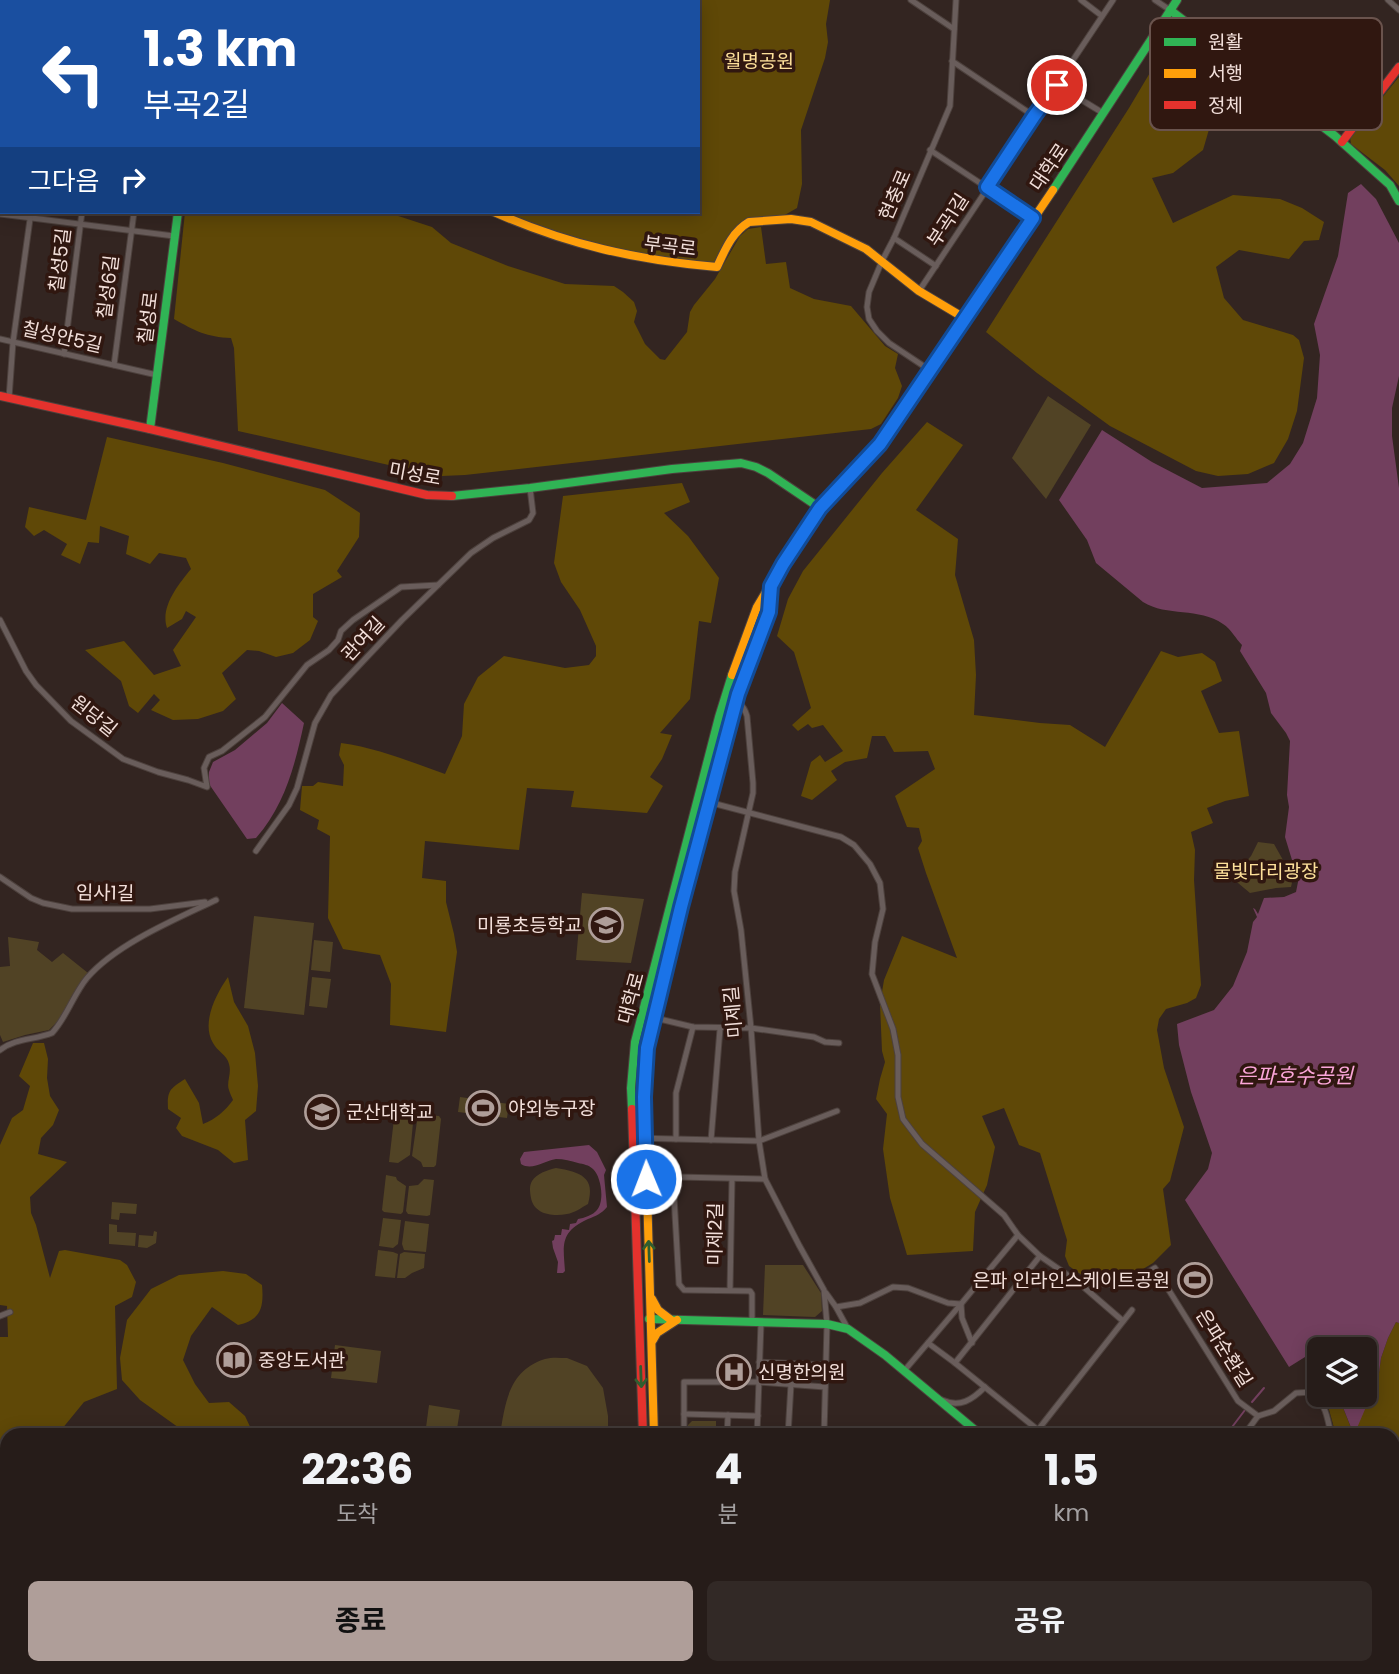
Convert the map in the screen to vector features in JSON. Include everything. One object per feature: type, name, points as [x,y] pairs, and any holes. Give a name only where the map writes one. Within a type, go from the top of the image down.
[{"type":"street","points":[[912,0],[954,29]]},
{"type":"street","name":"현충로","points":[[931,371],[877,331],[869,319],[867,307],[869,292],[881,261],[894,237],[950,106],[956,0]]},
{"type":"street","points":[[1080,0],[1102,16]]},
{"type":"street","name":"부곡1길","points":[[919,290],[1113,0]]},
{"type":"street","points":[[1156,0],[1180,18]]},
{"type":"street","name":"대학로","points":[[1165,18],[1177,0]]},
{"type":"street","points":[[1388,0],[1399,10]]},
{"type":"street","name":"대학로","points":[[643,1428],[631,1088],[635,1042],[697,799],[726,696],[757,607],[820,508],[880,444],[931,371],[1150,41]]},
{"type":"street","points":[[952,61],[1034,116]]},
{"type":"street","points":[[1382,89],[1399,67]]},
{"type":"street","points":[[1057,85],[1103,113]]},
{"type":"street","points":[[1326,130],[1390,185],[1399,201]]},
{"type":"street","points":[[1342,142],[1351,130]]},
{"type":"street","points":[[930,150],[1033,218]]},
{"type":"street","points":[[0,214],[31,215],[174,236]]},
{"type":"street","name":"칠성5길","points":[[64,354],[82,214]]},
{"type":"street","name":"칠성6길","points":[[114,365],[134,214]]},
{"type":"street","name":"칠성로","points":[[150,429],[178,214]]},
{"type":"street","name":"부곡로","points":[[499,214],[533,229],[593,249],[642,259],[717,267],[743,225],[749,222],[799,219],[811,222],[866,249],[919,290],[966,319]]},
{"type":"street","points":[[5,397],[31,215]]},
{"type":"street","name":"부곡1길","points":[[894,237],[936,266]]},
{"type":"street","name":"칠성안5길","points":[[0,339],[157,375]]},
{"type":"street","name":"미성로","points":[[5,397],[427,495],[447,496],[530,488],[672,469],[741,463],[768,472],[820,508]]},
{"type":"street","name":"관여길","points":[[256,850],[276,824],[297,788],[315,723],[322,708],[340,685],[471,553],[528,520],[533,513],[530,488]]},
{"type":"street","name":"원당길","points":[[0,620],[26,671],[71,721],[123,759],[206,787],[204,768],[209,757],[222,751],[265,717],[307,665],[329,650],[338,640],[341,631],[353,620],[401,587],[438,585]]},
{"type":"street","name":"대학로","points":[[654,1428],[645,1138],[647,1048],[736,701],[769,612],[771,586]]},
{"type":"street","points":[[726,696],[736,701]]},
{"type":"street","name":"미제길","points":[[736,701],[742,704],[747,716],[753,783],[735,872],[734,891],[741,930],[751,1028],[759,1141],[765,1180],[824,1290],[827,1324],[824,1428]]},
{"type":"street","points":[[697,799],[841,837],[854,845],[870,864],[880,883],[883,909],[875,942],[872,974],[898,1055],[898,1097],[903,1119],[922,1144],[1004,1215],[1018,1235],[1040,1256],[1079,1283],[1124,1321]]},
{"type":"street","name":"임사1길","points":[[0,877],[31,898],[72,909],[150,909],[216,900],[121,949],[106,961],[87,977],[52,1033],[16,1041],[0,1050]]},
{"type":"street","points":[[643,1015],[693,1027],[751,1028],[839,1043]]},
{"type":"street","points":[[676,1139],[676,1093],[693,1027]]},
{"type":"street","points":[[710,1140],[720,1029]]},
{"type":"street","points":[[634,1138],[759,1141],[837,1111]]},
{"type":"street","name":"미제2길","points":[[756,1323],[750,1291],[684,1290],[679,1284],[673,1180],[678,1177],[765,1180]]},
{"type":"street","name":"미제2길","points":[[730,1290],[732,1179]]},
{"type":"street","points":[[904,1371],[1018,1235]]},
{"type":"street","points":[[955,1363],[1040,1256]]},
{"type":"street","name":"은파순환길","points":[[1079,1283],[1125,1283],[1155,1268],[1238,1401],[1258,1416]]},
{"type":"street","points":[[836,1307],[860,1303],[892,1287],[908,1288],[948,1303],[961,1304]]},
{"type":"street","points":[[824,1290],[848,1329]]},
{"type":"street","points":[[650,1295],[658,1310],[674,1320]]},
{"type":"street","points":[[961,1304],[962,1318],[972,1343]]},
{"type":"street","points":[[1039,1428],[1132,1310]]},
{"type":"street","points":[[0,1316],[9,1312]]},
{"type":"street","points":[[639,1319],[827,1324],[848,1329],[973,1428]]},
{"type":"street","points":[[652,1342],[662,1328],[670,1326],[674,1320]]},
{"type":"street","points":[[756,1323],[759,1362],[757,1428]]},
{"type":"street","points":[[928,1343],[985,1387],[1031,1428]]},
{"type":"street","points":[[759,1362],[826,1365]]},
{"type":"street","points":[[684,1428],[684,1382],[758,1382],[825,1387]]},
{"type":"street","points":[[788,1428],[791,1384]]},
{"type":"street","points":[[939,1399],[952,1404],[967,1401],[985,1387]]},
{"type":"street","points":[[1249,1428],[1258,1416],[1274,1411],[1296,1393],[1312,1392],[1323,1404],[1329,1428]]},
{"type":"street","points":[[684,1414],[758,1416]]},
{"type":"street","points":[[727,1415],[727,1428]]},
{"type":"green space","name":"월명공원","points":[[700,0],[830,0],[825,58],[801,130],[802,184],[797,208],[783,216],[746,221],[716,262],[710,265],[641,257],[560,236],[503,214],[700,214]]},
{"type":"green space","points":[[1150,73],[1150,130],[1209,130],[1203,150],[1173,173],[1152,178],[1173,223],[1233,195],[1280,199],[1302,208],[1324,222],[1319,240],[1304,241],[1289,259],[1239,250],[1216,267],[1224,298],[1243,320],[1293,335],[1299,340],[1304,358],[1297,411],[1288,439],[1274,463],[1248,474],[1218,476],[1196,471],[1110,426],[986,332]]},
{"type":"green space","points":[[1399,77],[1399,186],[1385,170],[1351,144],[1350,137],[1356,130],[1382,130],[1382,98]]},
{"type":"green space","points":[[185,214],[392,214],[432,227],[451,243],[508,266],[565,284],[614,286],[634,302],[637,311],[634,322],[645,344],[660,359],[665,360],[687,332],[690,312],[715,279],[740,236],[748,229],[761,227],[766,264],[786,262],[790,288],[814,299],[851,306],[885,346],[898,354],[895,368],[902,386],[898,398],[881,424],[871,429],[442,476],[238,431],[234,348],[231,338],[201,333],[174,319]]},
{"type":"green space","points":[[1048,396],[1091,425],[1046,499],[1012,458]]},
{"type":"green space","points":[[927,422],[963,445],[916,510],[958,539],[955,575],[974,640],[974,715],[1070,725],[1105,747],[1161,651],[1178,657],[1202,653],[1215,662],[1222,681],[1201,691],[1219,733],[1239,731],[1249,796],[1207,808],[1213,823],[1191,832],[1195,850],[1194,880],[1201,985],[1196,998],[1166,1009],[1159,1019],[1157,1030],[1164,1068],[1184,1127],[1170,1181],[1163,1189],[1171,1245],[1143,1269],[1113,1277],[1083,1276],[1069,1266],[1065,1256],[1067,1240],[1040,1153],[1019,1145],[1004,1108],[982,1116],[995,1147],[987,1185],[975,1212],[973,1251],[907,1255],[890,1198],[883,1149],[887,1114],[876,1099],[885,1062],[880,1004],[884,980],[902,936],[957,958],[918,848],[922,841],[919,828],[907,827],[895,796],[935,769],[928,751],[894,752],[885,736],[872,736],[867,758],[845,762],[831,771],[837,780],[812,800],[801,796],[811,762],[820,755],[825,762],[843,751],[823,725],[812,728],[808,724],[798,731],[792,725],[811,708],[794,652],[777,636],[788,599],[803,571]]},
{"type":"green space","points":[[107,437],[223,463],[325,490],[360,513],[359,537],[337,571],[342,577],[313,594],[313,617],[318,621],[310,640],[293,653],[276,657],[247,650],[222,673],[236,699],[223,711],[198,719],[173,720],[151,710],[160,700],[154,694],[138,713],[129,706],[121,681],[85,650],[124,641],[154,675],[181,666],[173,650],[196,617],[186,611],[182,619],[167,628],[165,620],[168,604],[191,569],[186,558],[159,553],[150,564],[126,554],[129,536],[100,526],[99,543],[88,542],[80,564],[61,555],[67,544],[44,530],[34,536],[25,527],[29,507],[86,520]]},
{"type":"green space","points":[[682,483],[690,502],[664,513],[688,536],[719,578],[711,623],[699,621],[690,699],[660,733],[672,735],[662,759],[650,777],[663,786],[647,813],[571,807],[574,791],[527,788],[519,850],[425,841],[422,878],[446,881],[446,902],[457,952],[446,1032],[390,1025],[391,984],[380,955],[343,949],[328,918],[330,836],[317,829],[319,820],[300,810],[302,786],[313,786],[318,782],[343,786],[344,765],[339,755],[341,743],[381,752],[445,774],[462,736],[464,704],[478,677],[504,656],[565,668],[589,665],[596,656],[596,646],[580,610],[561,582],[554,563],[563,496]]},
{"type":"green space","name":"물빛다리광장","points":[[1258,842],[1274,844],[1294,874],[1291,887],[1250,893],[1232,878],[1251,856]]},
{"type":"green space","points":[[582,893],[644,899],[631,963],[576,960]]},
{"type":"green space","points":[[254,916],[314,923],[304,1015],[244,1008]]},
{"type":"green space","points":[[8,937],[39,942],[37,950],[52,962],[63,953],[88,973],[49,1030],[3,1042],[0,1035],[0,967],[10,966]]},
{"type":"green space","points":[[314,940],[333,942],[330,972],[311,970]]},
{"type":"green space","points":[[228,977],[234,1002],[248,1026],[255,1053],[258,1086],[256,1111],[245,1120],[248,1160],[234,1163],[218,1150],[182,1136],[176,1128],[181,1118],[168,1109],[170,1091],[185,1079],[199,1103],[203,1124],[220,1114],[233,1100],[228,1087],[229,1064],[213,1043],[209,1027],[215,1000]]},
{"type":"green space","points":[[312,977],[331,979],[327,1008],[309,1006]]},
{"type":"green space","points":[[33,1043],[44,1043],[48,1059],[50,1096],[59,1110],[53,1125],[41,1138],[38,1154],[67,1162],[30,1197],[31,1213],[50,1278],[59,1251],[65,1250],[120,1260],[127,1265],[136,1282],[132,1297],[115,1306],[117,1389],[84,1402],[63,1428],[0,1428],[0,1337],[8,1337],[7,1306],[0,1305],[0,1145],[12,1118],[23,1110],[30,1086],[19,1076]]},
{"type":"green space","name":"야외농구장","points":[[460,1097],[509,1104],[507,1118],[458,1112]]},
{"type":"green space","points":[[395,1110],[414,1112],[410,1155],[398,1163],[389,1162]]},
{"type":"green space","points":[[418,1114],[439,1116],[441,1119],[434,1167],[423,1167],[421,1162],[412,1156]]},
{"type":"green space","points":[[556,1168],[584,1177],[590,1188],[588,1204],[572,1213],[561,1215],[544,1213],[536,1208],[530,1194],[532,1181],[540,1174]]},
{"type":"green space","points":[[386,1175],[396,1177],[406,1186],[401,1214],[382,1210]]},
{"type":"green space","points":[[424,1179],[434,1180],[430,1215],[408,1214],[406,1211],[409,1186],[418,1185]]},
{"type":"green space","points":[[112,1202],[137,1204],[136,1214],[120,1213],[119,1220],[111,1219]]},
{"type":"green space","points":[[383,1218],[401,1220],[398,1244],[393,1248],[379,1246]]},
{"type":"green space","points":[[405,1221],[429,1224],[426,1252],[404,1250],[402,1244]]},
{"type":"green space","points":[[109,1224],[117,1225],[117,1232],[136,1233],[135,1246],[109,1244]]},
{"type":"green space","points":[[154,1231],[157,1232],[156,1243],[147,1248],[138,1247],[139,1235],[153,1236]]},
{"type":"green space","points":[[378,1250],[398,1254],[395,1278],[375,1276]]},
{"type":"green space","points":[[400,1254],[425,1254],[424,1268],[405,1278],[397,1278]]},
{"type":"green space","points":[[765,1265],[803,1265],[821,1293],[822,1311],[815,1317],[763,1315]]},
{"type":"green space","points":[[223,1271],[246,1274],[262,1285],[261,1306],[252,1320],[238,1325],[212,1307],[191,1336],[183,1360],[195,1384],[209,1403],[229,1402],[245,1416],[251,1428],[179,1428],[140,1400],[122,1380],[120,1358],[127,1320],[151,1289],[179,1275]]},
{"type":"green space","points":[[1396,1322],[1399,1323],[1399,1428],[1355,1428],[1365,1407],[1377,1407],[1377,1380],[1381,1358]]},
{"type":"green space","points":[[335,1345],[381,1351],[377,1383],[331,1378]]},
{"type":"green space","points":[[553,1358],[567,1358],[587,1366],[603,1388],[608,1428],[501,1428],[507,1400],[516,1379],[533,1364]]},
{"type":"green space","points":[[429,1405],[460,1410],[457,1428],[426,1428]]},
{"type":"green space","points":[[1328,1407],[1343,1407],[1351,1428],[1334,1428]]},
{"type":"green space","points":[[692,1421],[716,1421],[716,1428],[688,1428]]},
{"type":"water","name":"은파호수공원","points":[[1361,184],[1376,199],[1399,243],[1399,376],[1392,408],[1392,436],[1399,488],[1399,1323],[1396,1322],[1388,1338],[1377,1380],[1377,1337],[1307,1337],[1307,1356],[1289,1367],[1185,1200],[1208,1169],[1212,1153],[1191,1092],[1179,1045],[1177,1024],[1214,1010],[1233,986],[1247,952],[1253,922],[1257,917],[1253,908],[1258,914],[1264,898],[1284,897],[1296,892],[1300,872],[1292,860],[1285,837],[1289,807],[1287,795],[1290,741],[1271,713],[1266,693],[1240,651],[1242,645],[1228,629],[1204,615],[1152,607],[1143,602],[1096,563],[1087,540],[1059,500],[1102,430],[1152,462],[1202,488],[1267,483],[1290,464],[1303,443],[1317,398],[1320,355],[1314,324],[1338,256],[1348,193]]},
{"type":"water","points":[[282,703],[304,723],[297,754],[288,784],[274,812],[256,838],[247,839],[209,784],[209,772],[213,762],[235,750],[267,723]]},
{"type":"water","points":[[589,1145],[597,1152],[606,1170],[604,1175],[607,1207],[568,1234],[564,1246],[565,1271],[557,1273],[558,1262],[552,1241],[555,1235],[561,1235],[562,1229],[569,1230],[570,1224],[597,1210],[601,1195],[598,1177],[596,1172],[584,1164],[556,1159],[525,1166],[520,1159],[524,1152]]},
{"type":"water","name":"은파호수공원","points":[[1343,1407],[1366,1407],[1357,1428],[1351,1428]]},
{"type":"waterway","points":[[1252,1402],[1264,1388]]},
{"type":"waterway","points":[[1231,1428],[1245,1410]]},
{"type":"traffic: fast","points":[[1165,18],[1177,0]]},
{"type":"traffic: fast","points":[[1170,10],[1180,18]]},
{"type":"traffic: fast","points":[[1053,190],[1150,41]]},
{"type":"traffic: fast","points":[[1327,130],[1390,185],[1399,201]]},
{"type":"traffic: fast","points":[[150,429],[178,214]]},
{"type":"traffic: fast","points":[[452,496],[741,463],[768,473],[820,508]]},
{"type":"traffic: fast","points":[[646,1154],[644,1096],[647,1048],[681,907],[738,694],[769,612],[771,589]]},
{"type":"traffic: fast","points":[[632,1109],[635,1042],[732,675]]},
{"type":"traffic: fast","points":[[649,1319],[827,1324],[848,1329],[885,1355],[973,1428]]},
{"type":"traffic: slow","points":[[732,675],[757,607],[793,547],[820,508],[880,444],[1053,190]]},
{"type":"traffic: slow","points":[[499,214],[549,234],[603,249],[659,260],[717,267],[734,236],[749,222],[791,219],[811,222],[866,249],[919,291],[966,319]]},
{"type":"traffic: slow","points":[[646,1154],[654,1428]]},
{"type":"traffic: slow","points":[[652,1299],[658,1310],[671,1320]]},
{"type":"traffic: slow","points":[[653,1340],[657,1333],[677,1320]]},
{"type":"traffic: jam","points":[[1382,89],[1399,67]]},
{"type":"traffic: jam","points":[[1342,142],[1351,130]]},
{"type":"traffic: jam","points":[[0,396],[427,495],[452,496]]},
{"type":"traffic: jam","points":[[632,1109],[643,1428]]},
{"type":"place","name":"미룡초등학교","points":[[606,925]]},
{"type":"place","name":"야외농구장","points":[[483,1108]]},
{"type":"place","name":"군산대학교","points":[[322,1112]]},
{"type":"place","name":"은파 인라인스케이트공원","points":[[1195,1280]]},
{"type":"place","name":"중앙도서관","points":[[234,1360]]},
{"type":"place","name":"신명한의원","points":[[734,1372]]},
{"type":"route","points":[[646,1179],[644,1097],[647,1048],[681,907],[738,694],[769,612],[771,586],[793,547],[820,508],[880,444],[1033,218],[987,187],[1057,85]]}]
